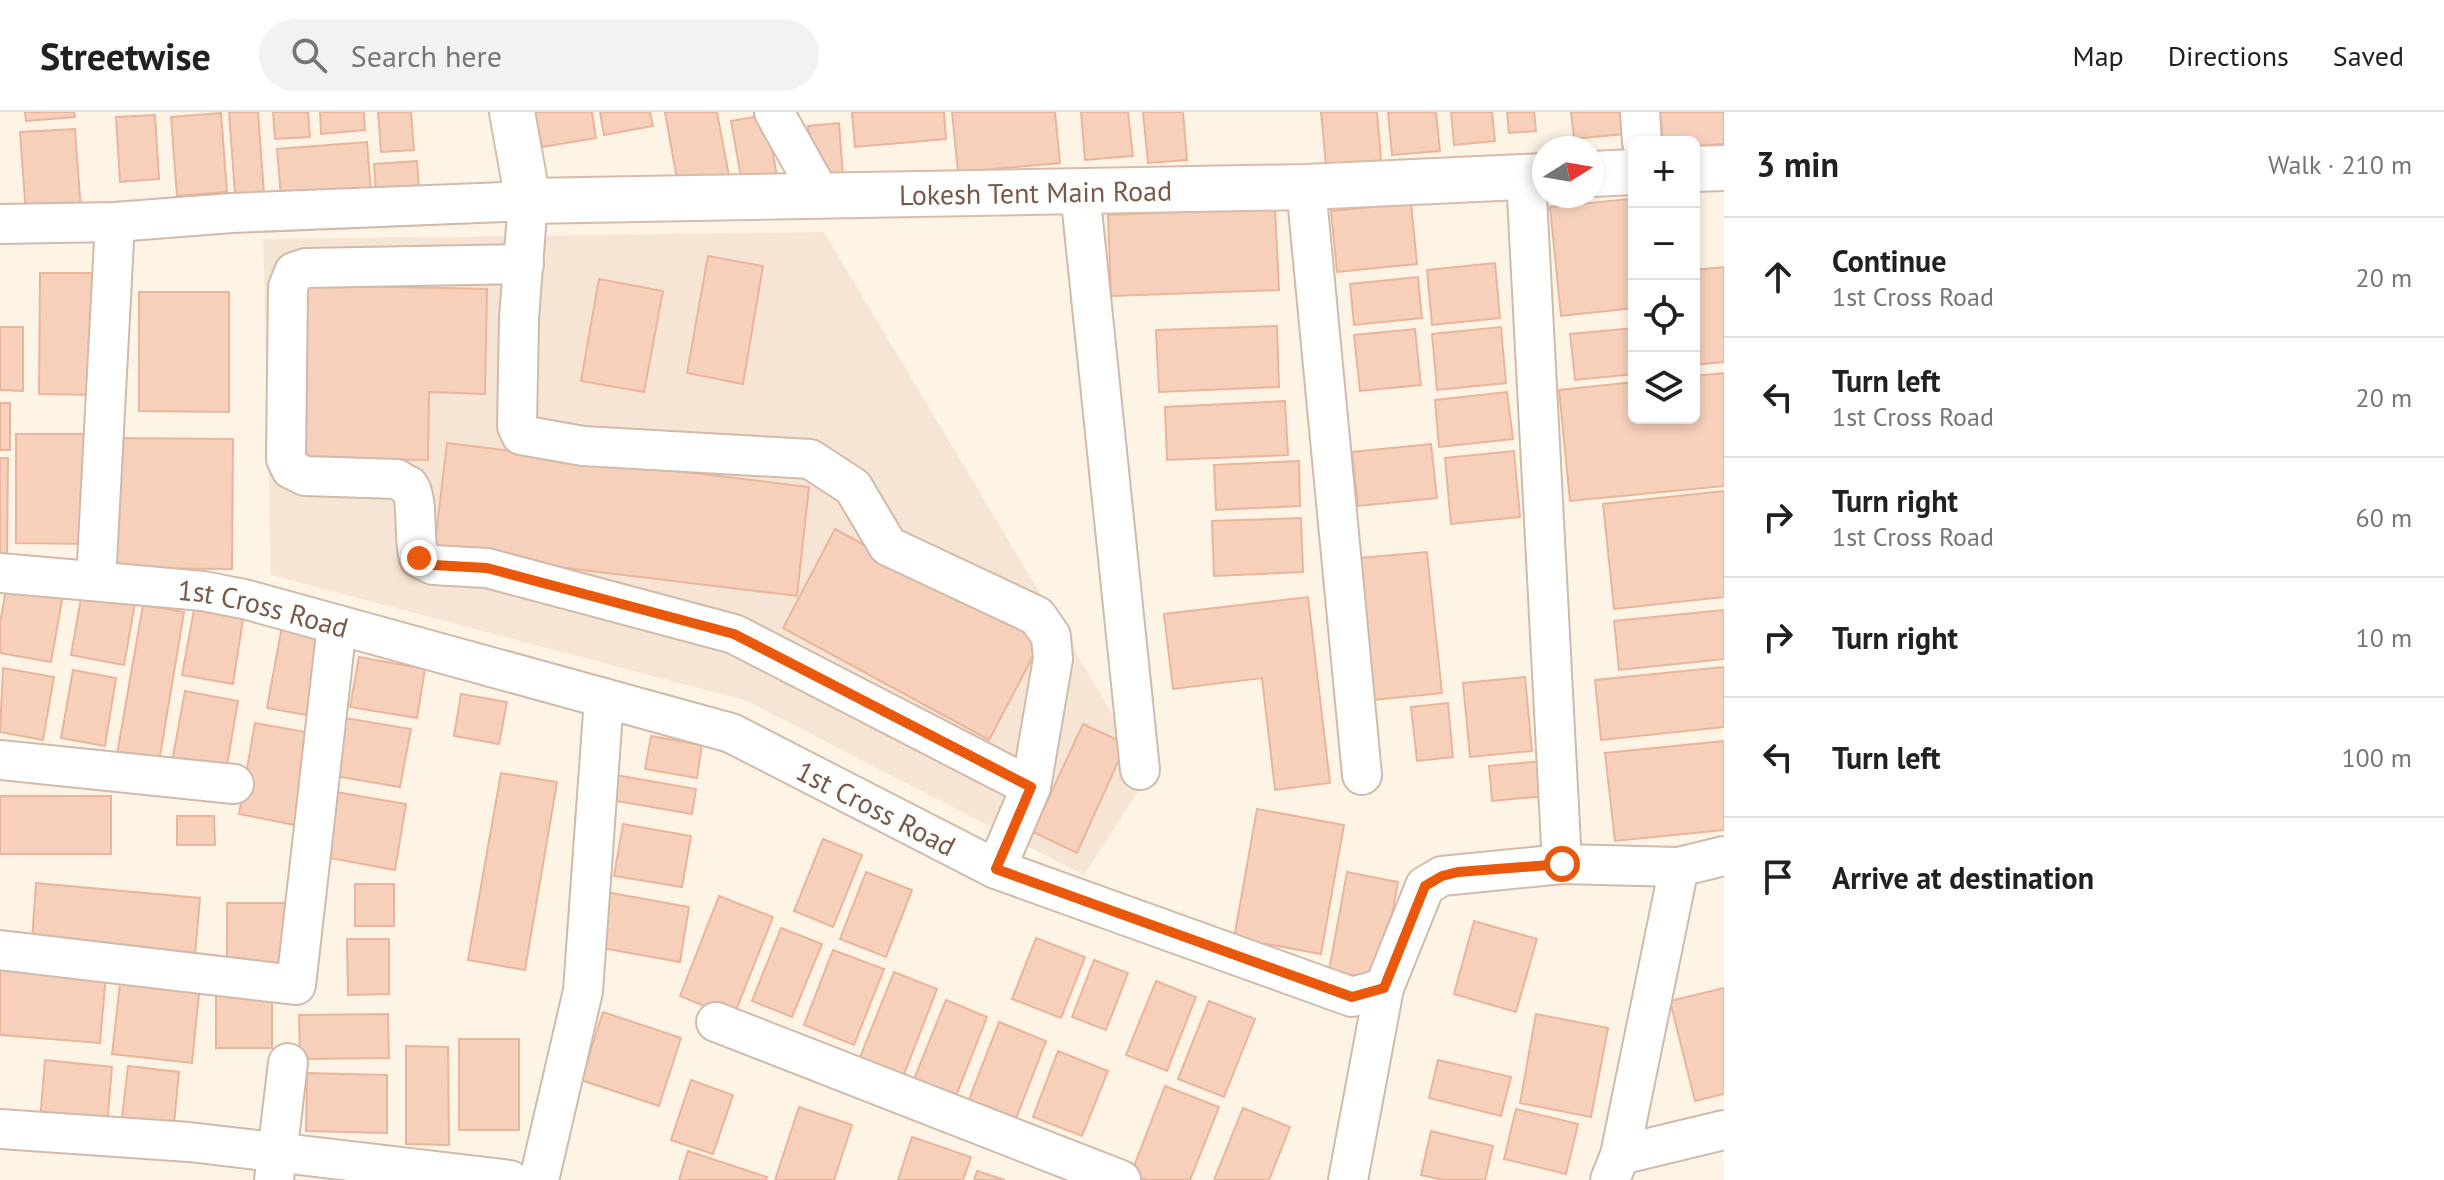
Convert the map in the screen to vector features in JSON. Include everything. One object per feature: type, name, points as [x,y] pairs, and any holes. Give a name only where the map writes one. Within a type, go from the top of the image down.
[{"type":"street","points":[[512,112],[528,201],[519,318],[517,426],[521,435],[583,446],[810,459],[853,487],[888,546],[1037,616],[1051,636],[1053,659],[1031,787],[996,869]]},
{"type":"street","points":[[774,112],[821,196]]},
{"type":"street","points":[[1640,112],[1642,136]]},
{"type":"street","points":[[1700,169],[1724,168]]},
{"type":"street","points":[[1604,173],[1628,172]]},
{"type":"street","name":"Lokesh Tent Main Road","points":[[528,201],[1306,187],[1532,177]]},
{"type":"street","points":[[1306,187],[1362,775]]},
{"type":"street","points":[[1080,191],[1140,770]]},
{"type":"street","points":[[0,224],[115,222],[232,213],[528,201]]},
{"type":"street","points":[[1536,208],[1562,864]]},
{"type":"street","points":[[96,581],[115,222]]},
{"type":"street","points":[[524,264],[306,268],[294,272],[288,287],[286,459],[291,469],[305,476],[397,479],[408,486],[413,496],[419,558],[433,565],[487,568],[734,634],[1031,787]]},
{"type":"street","name":"1st Cross Road","points":[[0,573],[203,591],[731,733],[996,869],[1352,997],[1384,988]]},
{"type":"street","points":[[0,950],[296,985],[337,625]]},
{"type":"street","points":[[539,1180],[583,991],[604,698]]},
{"type":"street","points":[[0,760],[234,784]]},
{"type":"street","points":[[1348,1180],[1384,988],[1425,886],[1442,876],[1458,872],[1562,864],[1679,867],[1724,856]]},
{"type":"street","points":[[1615,1168],[1679,867]]},
{"type":"street","points":[[716,1022],[1121,1180]]},
{"type":"street","points":[[275,1166],[288,1063]]},
{"type":"street","points":[[0,1129],[189,1142],[275,1166],[510,1180]]},
{"type":"street","points":[[1615,1168],[1724,1130]]},
{"type":"shaded area","points":[[824,232],[1149,775],[1084,875],[747,701],[271,575],[263,239]]},
{"type":"building","points":[[25,112],[74,112],[75,117],[26,121]]},
{"type":"building","points":[[229,112],[258,112],[264,193],[235,194]]},
{"type":"building","points":[[273,112],[308,112],[310,137],[275,139]]},
{"type":"building","points":[[320,112],[364,112],[365,130],[321,134]]},
{"type":"building","points":[[378,112],[411,112],[414,150],[381,152]]},
{"type":"building","points":[[535,112],[592,112],[596,138],[542,147]]},
{"type":"building","points":[[600,112],[650,112],[653,126],[604,135]]},
{"type":"building","points":[[665,112],[717,112],[729,176],[678,185]]},
{"type":"building","points":[[852,112],[944,112],[946,139],[855,147]]},
{"type":"building","points":[[952,112],[1055,112],[1060,163],[958,172]]},
{"type":"building","points":[[1081,112],[1128,112],[1133,156],[1085,160]]},
{"type":"building","points":[[1143,112],[1183,112],[1187,160],[1148,163]]},
{"type":"building","points":[[1321,112],[1377,112],[1382,171],[1327,176]]},
{"type":"building","points":[[1388,112],[1436,112],[1440,151],[1392,155]]},
{"type":"building","points":[[1451,112],[1492,112],[1495,141],[1454,145]]},
{"type":"building","points":[[1507,112],[1534,112],[1536,131],[1509,133]]},
{"type":"building","points":[[1571,112],[1622,112],[1624,134],[1574,136]]},
{"type":"building","points":[[1660,112],[1724,112],[1724,144],[1700,146],[1700,136],[1662,136]]},
{"type":"building","points":[[221,113],[227,192],[177,196],[171,117]]},
{"type":"building","points":[[155,115],[159,179],[120,182],[116,117]]},
{"type":"building","points":[[766,115],[778,182],[743,188],[731,121]]},
{"type":"building","points":[[839,123],[843,175],[813,178],[808,126]]},
{"type":"building","points":[[75,129],[81,212],[26,215],[20,132]]},
{"type":"building","points":[[367,142],[371,192],[281,198],[277,149]]},
{"type":"building","points":[[417,161],[419,190],[376,193],[374,164]]},
{"type":"building","points":[[1628,199],[1628,309],[1561,316],[1550,208],[1604,208],[1604,202]]},
{"type":"building","points":[[1411,203],[1417,264],[1337,272],[1331,211]]},
{"type":"building","points":[[1275,208],[1279,290],[1111,296],[1108,215]]},
{"type":"building","points":[[708,256],[763,266],[743,384],[687,373]]},
{"type":"building","points":[[1495,263],[1500,318],[1432,325],[1427,270]]},
{"type":"building","points":[[1724,267],[1724,362],[1700,364],[1700,269]]},
{"type":"building","points":[[40,273],[101,273],[101,395],[39,394]]},
{"type":"building","points":[[1418,277],[1422,318],[1354,325],[1350,284]]},
{"type":"building","points":[[599,279],[663,291],[644,392],[581,381]]},
{"type":"building","points":[[301,285],[487,289],[485,394],[429,392],[428,460],[298,458]]},
{"type":"building","points":[[139,292],[229,292],[229,412],[139,411]]},
{"type":"building","points":[[1277,326],[1279,387],[1159,392],[1156,330]]},
{"type":"building","points":[[0,327],[23,327],[23,391],[0,390]]},
{"type":"building","points":[[1501,327],[1506,383],[1437,390],[1432,334]]},
{"type":"building","points":[[1415,329],[1421,385],[1360,391],[1354,335]]},
{"type":"building","points":[[1628,329],[1628,375],[1575,380],[1570,334]]},
{"type":"building","points":[[1724,373],[1724,486],[1570,501],[1559,390],[1628,383],[1628,424],[1700,424],[1700,375]]},
{"type":"building","points":[[1507,392],[1513,439],[1439,447],[1435,400]]},
{"type":"building","points":[[1285,401],[1288,455],[1167,460],[1165,407]]},
{"type":"building","points":[[0,403],[10,403],[10,450],[0,450]]},
{"type":"building","points":[[16,434],[90,434],[89,544],[16,543]]},
{"type":"building","points":[[106,438],[233,439],[232,569],[105,568]]},
{"type":"building","points":[[447,443],[809,487],[797,596],[434,552]]},
{"type":"building","points":[[1431,444],[1437,498],[1358,506],[1352,452]]},
{"type":"building","points":[[1514,451],[1520,517],[1451,524],[1445,458]]},
{"type":"building","points":[[0,458],[8,458],[7,555],[0,554]]},
{"type":"building","points":[[1299,461],[1300,506],[1216,510],[1214,465]]},
{"type":"building","points":[[1724,491],[1724,597],[1614,609],[1603,504]]},
{"type":"building","points":[[1301,518],[1303,572],[1214,576],[1212,521]]},
{"type":"building","points":[[835,529],[1041,641],[989,740],[783,628]]},
{"type":"building","points":[[1427,552],[1442,693],[1374,700],[1360,558]]},
{"type":"building","points":[[7,584],[63,594],[51,662],[0,653],[0,623]]},
{"type":"building","points":[[83,587],[136,597],[124,665],[71,655]]},
{"type":"building","points":[[1308,597],[1330,783],[1275,790],[1262,678],[1173,689],[1164,614]]},
{"type":"building","points":[[143,605],[184,612],[158,768],[116,760]]},
{"type":"building","points":[[194,610],[243,619],[233,684],[182,675]]},
{"type":"building","points":[[1724,610],[1724,659],[1619,670],[1614,621]]},
{"type":"building","points":[[283,621],[327,628],[312,716],[267,708]]},
{"type":"building","points":[[359,657],[425,669],[417,718],[350,707]]},
{"type":"building","points":[[1724,667],[1724,727],[1601,740],[1595,680]]},
{"type":"building","points":[[3,668],[54,677],[43,740],[0,732]]},
{"type":"building","points":[[73,670],[116,678],[105,746],[61,738]]},
{"type":"building","points":[[1525,677],[1532,751],[1470,757],[1463,683]]},
{"type":"building","points":[[185,691],[238,701],[226,771],[172,762]]},
{"type":"building","points":[[461,694],[507,702],[499,744],[454,736]]},
{"type":"building","points":[[1448,703],[1453,757],[1417,761],[1411,707]]},
{"type":"building","points":[[339,717],[411,729],[400,787],[329,775]]},
{"type":"building","points":[[255,723],[311,733],[295,825],[239,814]]},
{"type":"building","points":[[1083,724],[1126,744],[1077,853],[1033,832]]},
{"type":"building","points":[[651,736],[702,745],[697,778],[645,769]]},
{"type":"building","points":[[1724,741],[1724,830],[1615,841],[1605,753]]},
{"type":"building","points":[[1542,761],[1546,796],[1492,801],[1489,766]]},
{"type":"building","points":[[501,773],[557,782],[525,970],[468,960]]},
{"type":"building","points":[[610,774],[696,789],[692,814],[605,799]]},
{"type":"building","points":[[330,791],[406,804],[395,870],[319,856]]},
{"type":"building","points":[[0,796],[111,796],[111,854],[0,854]]},
{"type":"building","points":[[1257,809],[1344,825],[1321,954],[1234,938]]},
{"type":"building","points":[[177,816],[214,816],[215,845],[177,845]]},
{"type":"building","points":[[623,824],[691,836],[682,887],[614,876]]},
{"type":"building","points":[[823,839],[862,855],[833,927],[794,911]]},
{"type":"building","points":[[866,872],[912,890],[886,957],[840,939]]},
{"type":"building","points":[[1347,872],[1398,882],[1380,980],[1329,971]]},
{"type":"building","points":[[36,883],[200,898],[195,955],[32,940]]},
{"type":"building","points":[[355,884],[394,884],[394,926],[355,926]]},
{"type":"building","points":[[606,892],[689,907],[680,962],[596,947]]},
{"type":"building","points":[[719,896],[773,917],[733,1018],[680,996]]},
{"type":"building","points":[[227,903],[289,903],[289,968],[227,968]]},
{"type":"building","points":[[1474,921],[1537,939],[1516,1012],[1454,994]]},
{"type":"building","points":[[781,928],[822,944],[792,1017],[752,1001]]},
{"type":"building","points":[[1036,938],[1085,957],[1061,1018],[1012,999]]},
{"type":"building","points":[[347,939],[389,939],[389,994],[348,995]]},
{"type":"building","points":[[833,950],[884,969],[854,1045],[804,1025]]},
{"type":"building","points":[[1094,960],[1128,973],[1106,1030],[1072,1017]]},
{"type":"building","points":[[0,966],[106,974],[100,1043],[0,1035]]},
{"type":"building","points":[[894,972],[937,989],[903,1077],[859,1060]]},
{"type":"building","points":[[121,975],[200,984],[192,1063],[112,1054]]},
{"type":"building","points":[[1156,981],[1196,997],[1167,1071],[1126,1055]]},
{"type":"building","points":[[1724,988],[1724,1094],[1695,1101],[1670,1001]]},
{"type":"building","points":[[216,993],[272,993],[272,1048],[216,1048]]},
{"type":"building","points":[[946,1000],[987,1017],[954,1101],[912,1084]]},
{"type":"building","points":[[1209,1001],[1255,1019],[1224,1097],[1178,1079]]},
{"type":"building","points":[[603,1012],[681,1038],[659,1106],[581,1080]]},
{"type":"building","points":[[388,1014],[389,1058],[300,1059],[299,1015]]},
{"type":"building","points":[[1536,1014],[1608,1028],[1591,1117],[1520,1103]]},
{"type":"building","points":[[999,1022],[1046,1041],[1012,1129],[965,1110]]},
{"type":"building","points":[[459,1039],[519,1039],[519,1130],[459,1130]]},
{"type":"building","points":[[406,1046],[448,1047],[449,1145],[406,1144]]},
{"type":"building","points":[[1058,1051],[1108,1071],[1082,1136],[1033,1117]]},
{"type":"building","points":[[45,1060],[112,1067],[107,1126],[40,1121]]},
{"type":"building","points":[[1438,1060],[1511,1077],[1501,1116],[1429,1098]]},
{"type":"building","points":[[128,1066],[179,1072],[174,1124],[122,1118]]},
{"type":"building","points":[[307,1073],[387,1075],[387,1133],[306,1131]]},
{"type":"building","points":[[691,1080],[733,1095],[713,1154],[671,1140]]},
{"type":"building","points":[[1165,1086],[1219,1107],[1190,1180],[1146,1180],[1131,1174]]},
{"type":"building","points":[[799,1107],[852,1125],[834,1180],[775,1180]]},
{"type":"building","points":[[1243,1108],[1290,1127],[1269,1180],[1214,1180]]},
{"type":"building","points":[[1516,1109],[1578,1124],[1566,1174],[1504,1159]]},
{"type":"building","points":[[1431,1131],[1493,1146],[1485,1180],[1443,1180],[1421,1175]]},
{"type":"building","points":[[912,1137],[971,1157],[963,1180],[898,1180]]},
{"type":"building","points":[[688,1151],[767,1177],[766,1180],[679,1180]]},
{"type":"building","points":[[977,1171],[1005,1180],[974,1180]]},
{"type":"route","points":[[419,558],[433,565],[487,568],[734,634],[1031,787],[996,869],[1352,997],[1384,988],[1425,886],[1442,876],[1458,872],[1562,864]]}]
